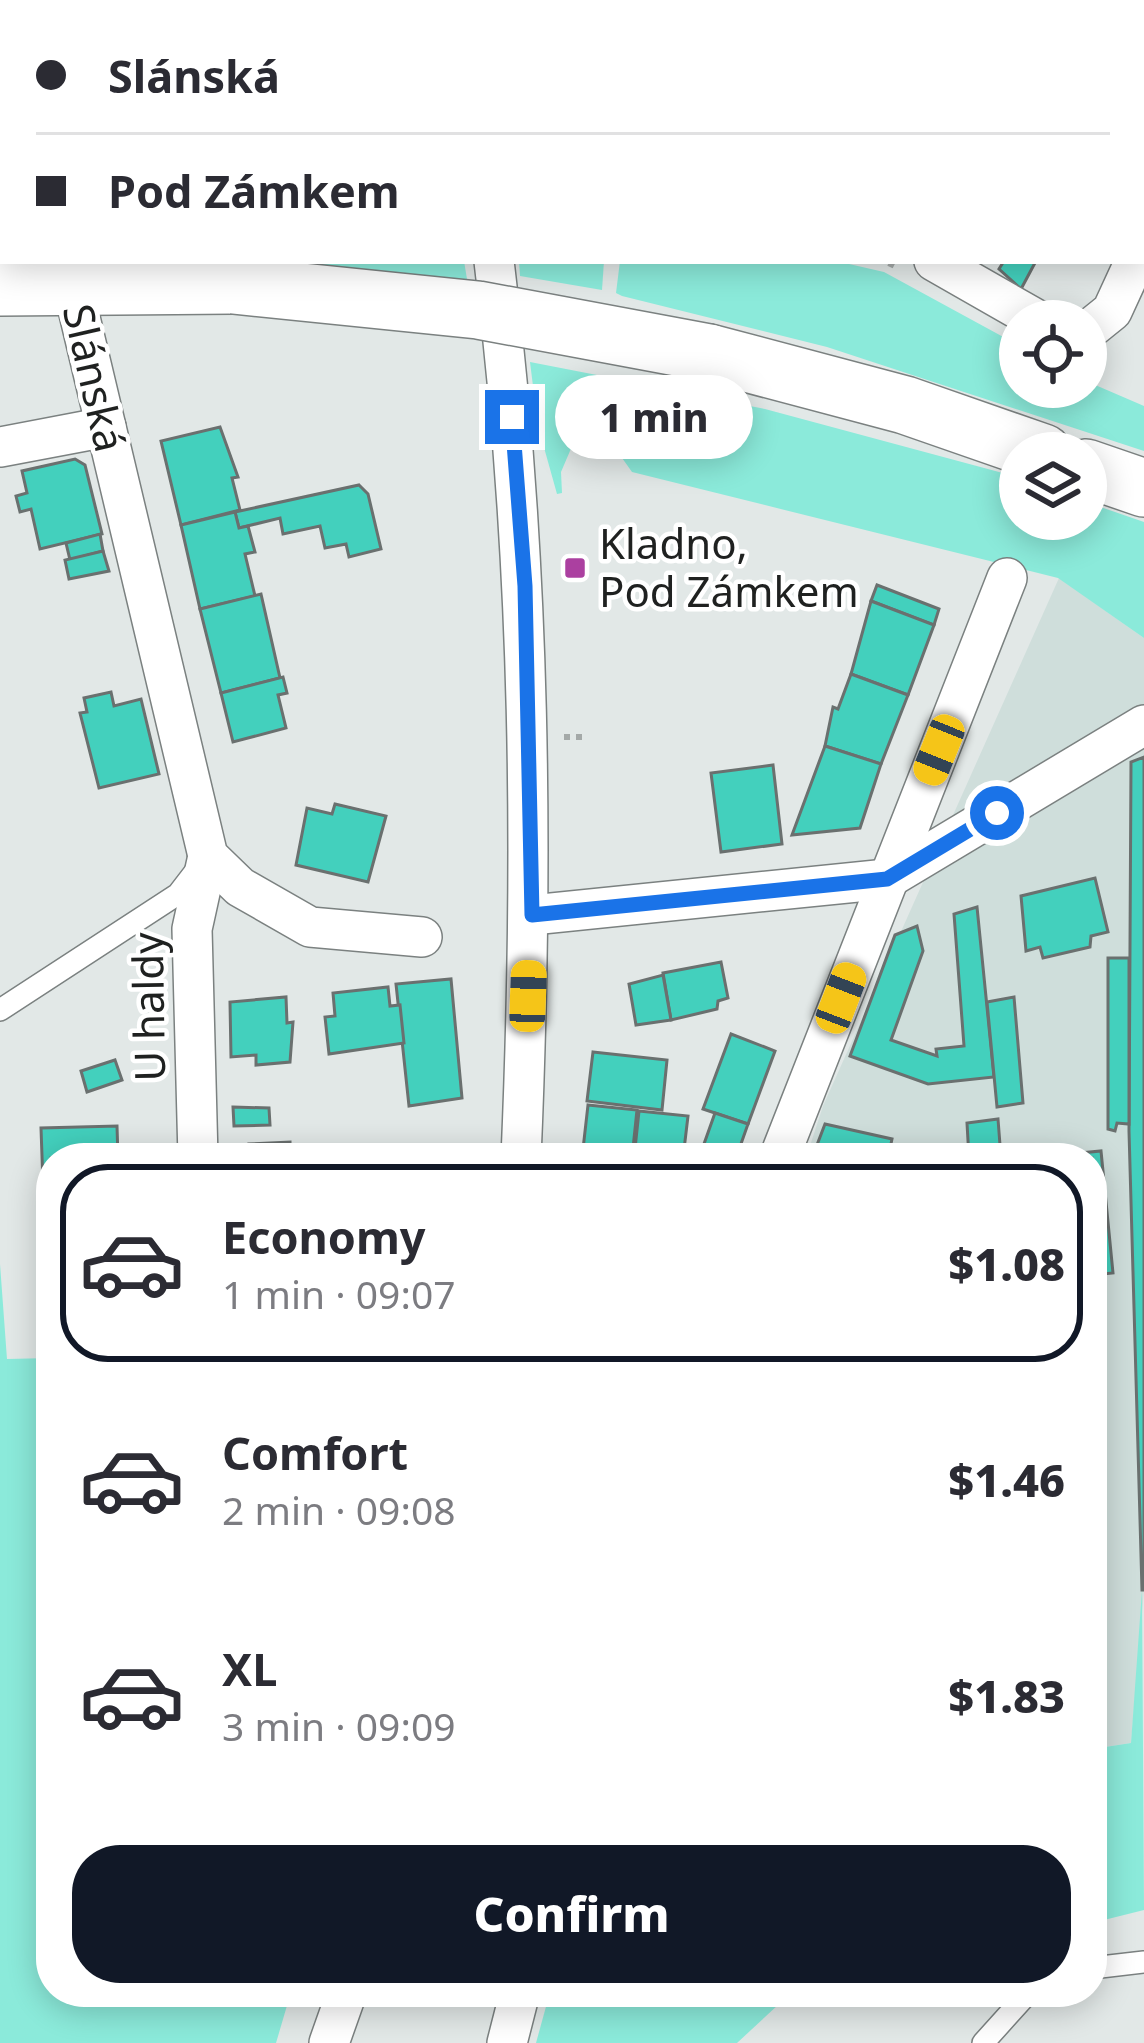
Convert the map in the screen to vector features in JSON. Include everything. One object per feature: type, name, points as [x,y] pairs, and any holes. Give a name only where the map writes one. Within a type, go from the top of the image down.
[{"type":"main road","points":[[186,264],[233,285]]},
{"type":"main road","points":[[0,287],[70,273]]},
{"type":"main road","name":"Slánská","points":[[70,273],[478,310],[709,352],[904,405],[999,438]]},
{"type":"main road","points":[[1107,475],[1144,488]]},
{"type":"street","points":[[494,264],[522,543],[532,915],[522,1143]]},
{"type":"street","points":[[939,264],[1003,300]]},
{"type":"street","points":[[1107,315],[1134,264]]},
{"type":"street","name":"Slánská","points":[[70,273],[208,856]]},
{"type":"street","points":[[0,447],[106,427]]},
{"type":"street","points":[[785,1143],[1007,578]]},
{"type":"street","points":[[532,915],[887,879],[1144,725]]},
{"type":"street","points":[[208,856],[240,887],[310,927],[422,937]]},
{"type":"street","name":"U haldy","points":[[199,1143],[192,929],[208,856]]},
{"type":"street","points":[[329,2043],[342,2007]]},
{"type":"street","points":[[507,2043],[516,2007]]},
{"type":"lane","points":[[0,1010],[178,894],[208,856]]},
{"type":"lane","points":[[1107,1966],[1144,1962]]},
{"type":"lane","points":[[983,2043],[1015,2007]]},
{"type":"shaded area","points":[[1059,578],[1144,638],[1144,1590],[1131,1743],[1107,1747],[1107,1143],[811,1143],[823,1106]]},
{"type":"green space","points":[[279,264],[464,264],[468,285]]},
{"type":"green space","points":[[519,264],[604,264],[602,290],[520,276]]},
{"type":"green space","points":[[620,264],[849,264],[884,272],[999,335],[999,403],[827,347],[616,293]]},
{"type":"green space","points":[[530,362],[602,376],[561,472],[562,493],[557,494],[538,426]]},
{"type":"green space","points":[[617,380],[765,409],[999,472],[999,540],[1107,540],[1107,509],[1144,522],[1144,638],[1058,578],[632,472],[598,424]]},
{"type":"green space","points":[[1107,390],[1144,406],[1144,451],[1107,439],[1107,432],[1086,432],[1013,408],[1107,408]]},
{"type":"green space","points":[[0,1264],[7,1359],[36,1358],[36,2007],[287,2007],[276,2043],[0,2043]]},
{"type":"green space","points":[[1142,1590],[1144,1910],[1107,1919],[1107,1747],[1131,1743]]},
{"type":"green space","points":[[546,2007],[776,2007],[737,2043],[536,2043]]},
{"type":"building","points":[[1002,264],[1034,264],[1021,289],[999,269]]},
{"type":"building","points":[[220,427],[238,477],[232,478],[240,510],[181,525],[161,441]]},
{"type":"building","points":[[75,459],[85,465],[102,534],[40,549],[31,509],[20,512],[16,496],[27,493],[22,471]]},
{"type":"building","points":[[359,485],[368,494],[381,549],[349,557],[346,544],[325,548],[320,526],[283,534],[280,518],[239,528],[235,512]]},
{"type":"building","points":[[235,512],[239,528],[248,526],[255,552],[245,554],[255,596],[200,609],[181,525]]},
{"type":"building","points":[[100,534],[103,551],[70,560],[66,543]]},
{"type":"building","points":[[103,551],[109,571],[69,579],[65,560]]},
{"type":"building","points":[[877,585],[939,609],[934,625],[871,601]]},
{"type":"building","points":[[261,594],[280,678],[221,693],[200,609]]},
{"type":"building","points":[[871,601],[934,625],[908,695],[851,674]]},
{"type":"building","points":[[851,674],[908,695],[881,764],[825,746],[833,707],[838,709]]},
{"type":"building","points":[[283,677],[287,693],[278,695],[286,728],[233,742],[221,693]]},
{"type":"building","points":[[111,692],[114,706],[141,699],[159,774],[99,788],[80,713],[87,712],[84,698]]},
{"type":"building","points":[[825,746],[881,764],[860,828],[792,835]]},
{"type":"building","points":[[1144,757],[1142,1590],[1129,1131],[1131,762]]},
{"type":"building","points":[[773,765],[782,844],[721,852],[711,773]]},
{"type":"building","points":[[335,804],[386,816],[368,882],[296,865],[307,808],[332,814]]},
{"type":"building","points":[[1095,878],[1108,932],[1091,936],[1090,947],[1043,958],[1040,947],[1026,951],[1021,896]]},
{"type":"building","points":[[977,907],[994,1077],[928,1084],[850,1056],[895,935],[917,926],[923,951],[891,1040],[937,1056],[936,1049],[964,1046],[954,914]]},
{"type":"building","points":[[1108,958],[1129,958],[1129,1124],[1117,1123],[1115,1131],[1108,1129]]},
{"type":"building","points":[[721,962],[728,998],[718,1001],[717,1009],[671,1020],[663,973]]},
{"type":"building","points":[[663,975],[671,1020],[636,1025],[629,984]]},
{"type":"building","points":[[451,979],[462,1098],[409,1106],[396,984]]},
{"type":"building","points":[[388,987],[390,1006],[400,1005],[404,1043],[329,1054],[325,1017],[335,1016],[333,993]]},
{"type":"building","points":[[286,997],[287,1023],[293,1022],[290,1062],[256,1065],[256,1055],[231,1057],[230,1002]]},
{"type":"building","points":[[1014,997],[1023,1103],[997,1107],[987,1002]]},
{"type":"building","points":[[731,1034],[775,1051],[748,1124],[703,1109]]},
{"type":"building","points":[[593,1052],[667,1060],[662,1110],[587,1101]]},
{"type":"building","points":[[115,1060],[122,1080],[87,1092],[81,1071]]},
{"type":"building","points":[[588,1105],[637,1110],[634,1143],[584,1143]]},
{"type":"building","points":[[233,1107],[269,1108],[270,1125],[234,1126]]},
{"type":"building","points":[[639,1111],[688,1116],[685,1143],[636,1143]]},
{"type":"building","points":[[715,1113],[748,1124],[741,1143],[704,1143]]},
{"type":"building","points":[[998,1119],[1000,1143],[968,1143],[967,1123]]},
{"type":"building","points":[[825,1124],[892,1139],[891,1143],[818,1143]]},
{"type":"building","points":[[117,1126],[118,1143],[42,1143],[41,1128]]},
{"type":"building","points":[[1107,1212],[1113,1273],[1107,1274]]},
{"type":"place","name":"Kladno, Pod Zámkem","points":[[575,568]]},
{"type":"route","points":[[512,417],[525,586],[532,915],[726,899],[812,884],[887,879],[997,813]]}]
